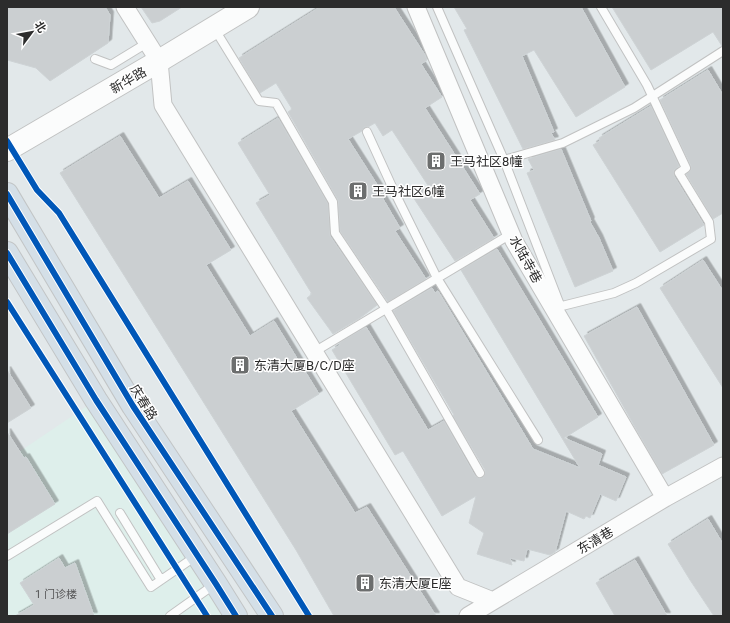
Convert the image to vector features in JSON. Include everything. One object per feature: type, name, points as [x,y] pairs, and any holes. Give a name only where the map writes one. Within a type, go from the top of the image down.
[{"type":"main road","name":"庆春路","points":[[7,194],[134,406],[272,616]]},
{"type":"main road","points":[[7,253],[96,400],[236,616]]},
{"type":"street","points":[[125,7],[159,61],[163,106],[458,587],[494,602]]},
{"type":"street","name":"新华路","points":[[7,150],[159,61],[213,26],[248,7]]},
{"type":"street","name":"水陆寺巷","points":[[416,7],[514,241],[557,307],[665,498]]},
{"type":"street","name":"东清巷","points":[[468,616],[494,602],[665,498],[723,466]]},
{"type":"lane","points":[[437,7],[504,160],[557,307],[614,293],[711,239],[709,222],[679,173],[686,168],[647,85],[601,7]]},
{"type":"lane","points":[[213,26],[260,101],[276,103],[333,202],[335,233],[386,309],[480,474]]},
{"type":"lane","points":[[95,59],[111,65],[147,43]]},
{"type":"lane","points":[[504,160],[563,143],[634,108],[723,51]]},
{"type":"lane","points":[[366,132],[437,278],[538,440]]},
{"type":"lane","points":[[314,352],[511,234]]},
{"type":"lane","points":[[7,556],[97,500],[151,587],[197,555]]},
{"type":"lane","points":[[120,513],[161,580]]},
{"type":"lane","points":[[170,616],[179,613],[216,584]]},
{"type":"shaded area","points":[[96,400],[236,616],[7,616],[7,460]]},
{"type":"building","points":[[7,7],[105,7],[110,15],[108,43],[50,81],[36,68],[7,60]]},
{"type":"building","points":[[141,7],[182,7],[160,21],[152,23]]},
{"type":"building","points":[[320,7],[394,7],[425,55],[427,60],[421,64],[442,97],[425,108],[480,194],[470,200],[494,238],[455,261],[413,197],[429,187],[392,130],[383,136],[375,123],[368,127],[364,127],[362,131],[348,139],[385,197],[383,199],[400,228],[395,231],[426,279],[388,302],[340,231],[338,200],[288,112],[292,109],[276,83],[260,93],[239,58]]},
{"type":"building","points":[[454,7],[581,7],[625,87],[576,117],[534,50],[522,56],[554,132],[551,133],[555,140],[523,149],[464,30],[467,29]]},
{"type":"building","points":[[612,7],[723,7],[723,46],[713,32],[651,70]]},
{"type":"building","points":[[708,70],[723,95],[723,213],[713,219],[686,174],[691,170],[691,166],[660,100]]},
{"type":"building","points":[[651,106],[679,166],[674,170],[674,176],[704,225],[660,252],[593,145],[600,141],[599,138]]},
{"type":"building","points":[[278,118],[328,204],[330,236],[377,305],[360,318],[333,334],[307,298],[312,294],[256,203],[270,195],[238,143]]},
{"type":"building","name":"东清大厦B/C/D座","points":[[120,136],[159,198],[188,181],[231,250],[206,265],[250,336],[274,321],[319,394],[291,411],[355,513],[367,507],[436,616],[334,616],[296,550],[60,173]]},
{"type":"building","points":[[561,149],[591,221],[590,222],[599,238],[613,271],[575,287],[527,173],[534,170],[528,159]]},
{"type":"building","points":[[497,249],[598,417],[564,438],[602,454],[598,465],[626,477],[616,501],[600,494],[590,518],[586,516],[584,519],[566,511],[555,552],[550,555],[527,549],[524,561],[510,558],[512,565],[477,554],[484,533],[469,523],[476,496],[442,516],[403,451],[395,455],[332,350],[340,345],[339,343],[366,327],[428,430],[444,421],[475,476],[483,478],[485,470],[393,311],[432,288],[435,293],[438,291],[533,449],[580,468],[461,270]]},
{"type":"building","points":[[703,260],[723,291],[723,388],[660,288]]},
{"type":"building","points":[[637,307],[714,445],[662,474],[584,336]]},
{"type":"building","points":[[7,370],[31,408],[7,423]]},
{"type":"building","points":[[7,432],[24,458],[26,457],[55,504],[7,534]]},
{"type":"building","points":[[708,519],[723,544],[723,616],[714,616],[668,544]]},
{"type":"building","points":[[59,558],[65,568],[75,563],[94,616],[15,616],[34,605],[20,583]]},
{"type":"building","points":[[635,560],[667,616],[615,616],[596,583]]},
{"type":"cycle path","points":[[7,141],[37,190],[59,213],[309,616]]},
{"type":"cycle path","points":[[7,194],[133,406],[272,616]]},
{"type":"cycle path","points":[[7,253],[96,400],[236,616]]},
{"type":"cycle path","points":[[7,302],[207,616]]},
{"type":"place","name":"王马社区8幢","points":[[436,161]]},
{"type":"place","name":"王马社区6幢","points":[[358,191]]},
{"type":"place","name":"东清大厦B/C/D座","points":[[240,365]]},
{"type":"place","name":"东清大厦E座","points":[[365,583]]}]
